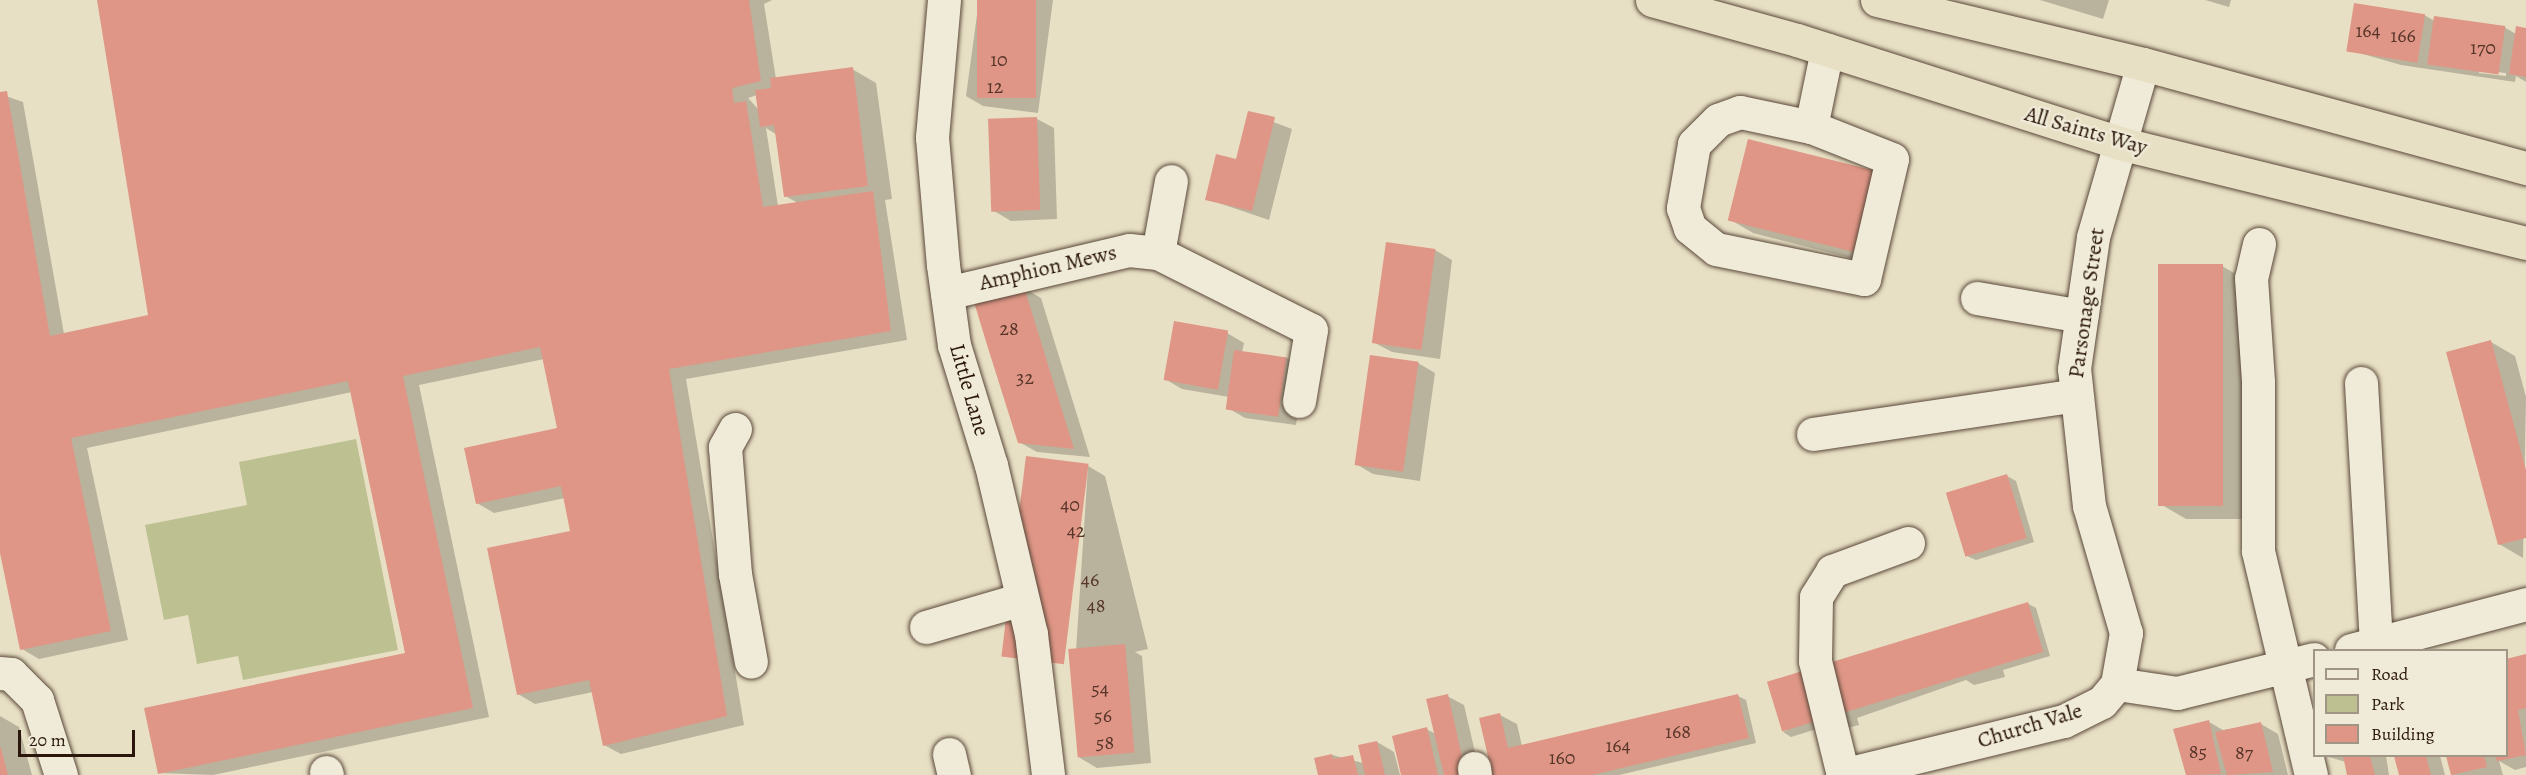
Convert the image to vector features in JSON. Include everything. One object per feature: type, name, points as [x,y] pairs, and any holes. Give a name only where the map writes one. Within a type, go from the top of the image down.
[{"type":"highway","name":"All Saints Way","points":[[1652,0],[1827,50],[2119,143],[2526,243]]},
{"type":"highway","points":[[1877,0],[2143,64],[2526,168]]},
{"type":"street","name":"Little Lane","points":[[944,0],[932,136],[946,293],[954,345],[991,465],[1022,599],[1048,775]]},
{"type":"street","points":[[1811,126],[1827,50]]},
{"type":"street","name":"Parsonage Street","points":[[2117,684],[2126,633],[2089,506],[2076,395],[2081,316],[2092,237],[2143,64]]},
{"type":"street","points":[[1758,113],[1811,126],[1893,159],[1864,279],[1716,249],[1687,218],[1682,192],[1686,165],[1694,144],[1718,120],[1758,113]]},
{"type":"street","points":[[1158,253],[1172,181]]},
{"type":"street","points":[[2259,244],[2251,278],[2258,382],[2258,551],[2301,663],[2311,775]]},
{"type":"street","name":"Amphion Mews","points":[[946,293],[1129,250],[1158,253],[1311,330],[1299,401]]},
{"type":"street","points":[[1977,298],[2081,316]]},
{"type":"street","points":[[2361,383],[2364,648],[2526,604]]},
{"type":"street","points":[[1813,434],[2076,395]]},
{"type":"street","points":[[735,429],[725,447],[735,574],[751,662]]},
{"type":"street","points":[[1842,775],[1815,661],[1816,597],[1832,571],[1908,543]]},
{"type":"street","points":[[926,627],[1022,599]]},
{"type":"street","points":[[2117,684],[2177,693],[2301,663]]},
{"type":"street","points":[[0,673],[11,674],[37,699],[61,775]]},
{"type":"street","name":"Church Vale","points":[[1842,775],[2064,721],[2102,702],[2117,684]]},
{"type":"green space","points":[[356,439],[398,650],[243,680],[238,656],[197,664],[188,615],[164,620],[145,525],[247,505],[239,462]]},
{"type":"building","points":[[97,0],[749,0],[761,81],[732,88],[734,103],[746,101],[763,207],[873,191],[891,331],[669,369],[727,716],[603,746],[589,680],[517,695],[487,548],[570,531],[561,486],[476,504],[464,448],[557,428],[540,347],[403,376],[473,708],[158,774],[144,708],[405,653],[348,381],[71,438],[111,631],[20,650],[0,553],[0,92],[7,91],[50,336],[148,315]]},
{"type":"building","points":[[977,0],[1036,0],[1036,98],[977,98]]},
{"type":"building","points":[[2354,3],[2425,14],[2417,63],[2346,51]]},
{"type":"building","points":[[2434,16],[2505,26],[2498,75],[2427,65]]},
{"type":"building","points":[[2516,26],[2526,28],[2526,77],[2509,74]]},
{"type":"building","points":[[853,67],[868,186],[784,197],[774,125],[760,127],[755,90],[771,88],[770,78]]},
{"type":"building","points":[[1248,111],[1275,117],[1252,211],[1205,200],[1216,154],[1236,159]]},
{"type":"building","points":[[1037,117],[1040,210],[991,212],[988,119]]},
{"type":"building","points":[[1748,139],[1880,172],[1860,253],[1728,221]]},
{"type":"building","points":[[1386,242],[1436,249],[1421,350],[1372,343]]},
{"type":"building","points":[[2158,264],[2223,264],[2223,506],[2158,506]]},
{"type":"building","points":[[1024,287],[1074,449],[1018,443],[988,348],[974,302]]},
{"type":"building","points":[[1174,321],[1228,331],[1218,390],[1164,380]]},
{"type":"building","points":[[2491,340],[2526,470],[2526,538],[2498,545],[2446,352]]},
{"type":"building","points":[[1234,350],[1286,357],[1278,417],[1226,409]]},
{"type":"building","points":[[1370,355],[1419,362],[1403,472],[1355,465]]},
{"type":"building","points":[[1026,456],[1089,464],[1064,664],[1001,656]]},
{"type":"building","points":[[2007,474],[2027,538],[1965,557],[1946,493]]},
{"type":"building","points":[[2028,602],[2043,652],[1782,732],[1767,682]]},
{"type":"building","points":[[1125,644],[1134,753],[1078,758],[1068,649]]},
{"type":"building","points":[[2526,654],[2526,708],[2518,710],[2526,755],[2497,761],[2495,757],[2508,757],[2508,658]]},
{"type":"building","points":[[1448,694],[1465,770],[1490,765],[1479,718],[1500,713],[1508,748],[1738,694],[1749,738],[1592,775],[1444,775],[1426,699]]},
{"type":"building","points":[[2209,720],[2221,774],[2186,775],[2173,729]]},
{"type":"building","points":[[2261,722],[2273,772],[2227,775],[2215,732]]},
{"type":"building","points":[[1427,727],[1438,775],[1401,775],[1392,736]]},
{"type":"building","points":[[1377,741],[1385,775],[1365,775],[1358,745]]},
{"type":"building","points":[[1,748],[8,775],[0,775]]},
{"type":"building","points":[[1332,754],[1333,759],[1353,755],[1358,775],[1318,775],[1314,758]]},
{"type":"building","points":[[2343,757],[2370,757],[2375,775],[2347,775]]},
{"type":"building","points":[[2394,757],[2426,757],[2431,775],[2399,775]]},
{"type":"building","points":[[2446,757],[2484,757],[2487,767],[2451,775]]}]
